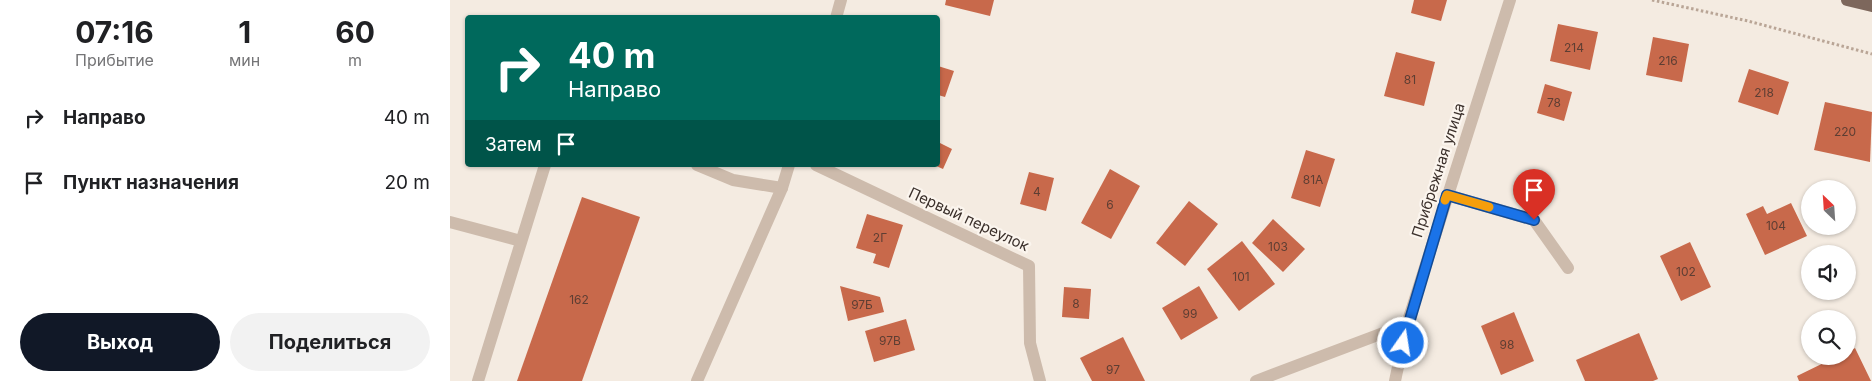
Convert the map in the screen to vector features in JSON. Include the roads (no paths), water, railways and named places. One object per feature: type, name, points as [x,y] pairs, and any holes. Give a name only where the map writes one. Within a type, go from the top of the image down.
[{"type":"main road","points":[[1847,0],[1872,6]]},
{"type":"street","points":[[837,15],[841,0]]},
{"type":"street","name":"Прибрежная улица","points":[[1395,381],[1407,324],[1510,0]]},
{"type":"street","points":[[478,381],[544,167]]},
{"type":"street","points":[[702,167],[733,180],[782,188]]},
{"type":"street","points":[[697,381],[782,188],[788,167]]},
{"type":"street","name":"Первый переулок","points":[[820,167],[1029,266],[1030,343],[1040,381]]},
{"type":"street","points":[[1447,195],[1534,220],[1568,268]]},
{"type":"street","points":[[450,222],[522,241]]},
{"type":"street","points":[[1256,381],[1407,324]]}]
